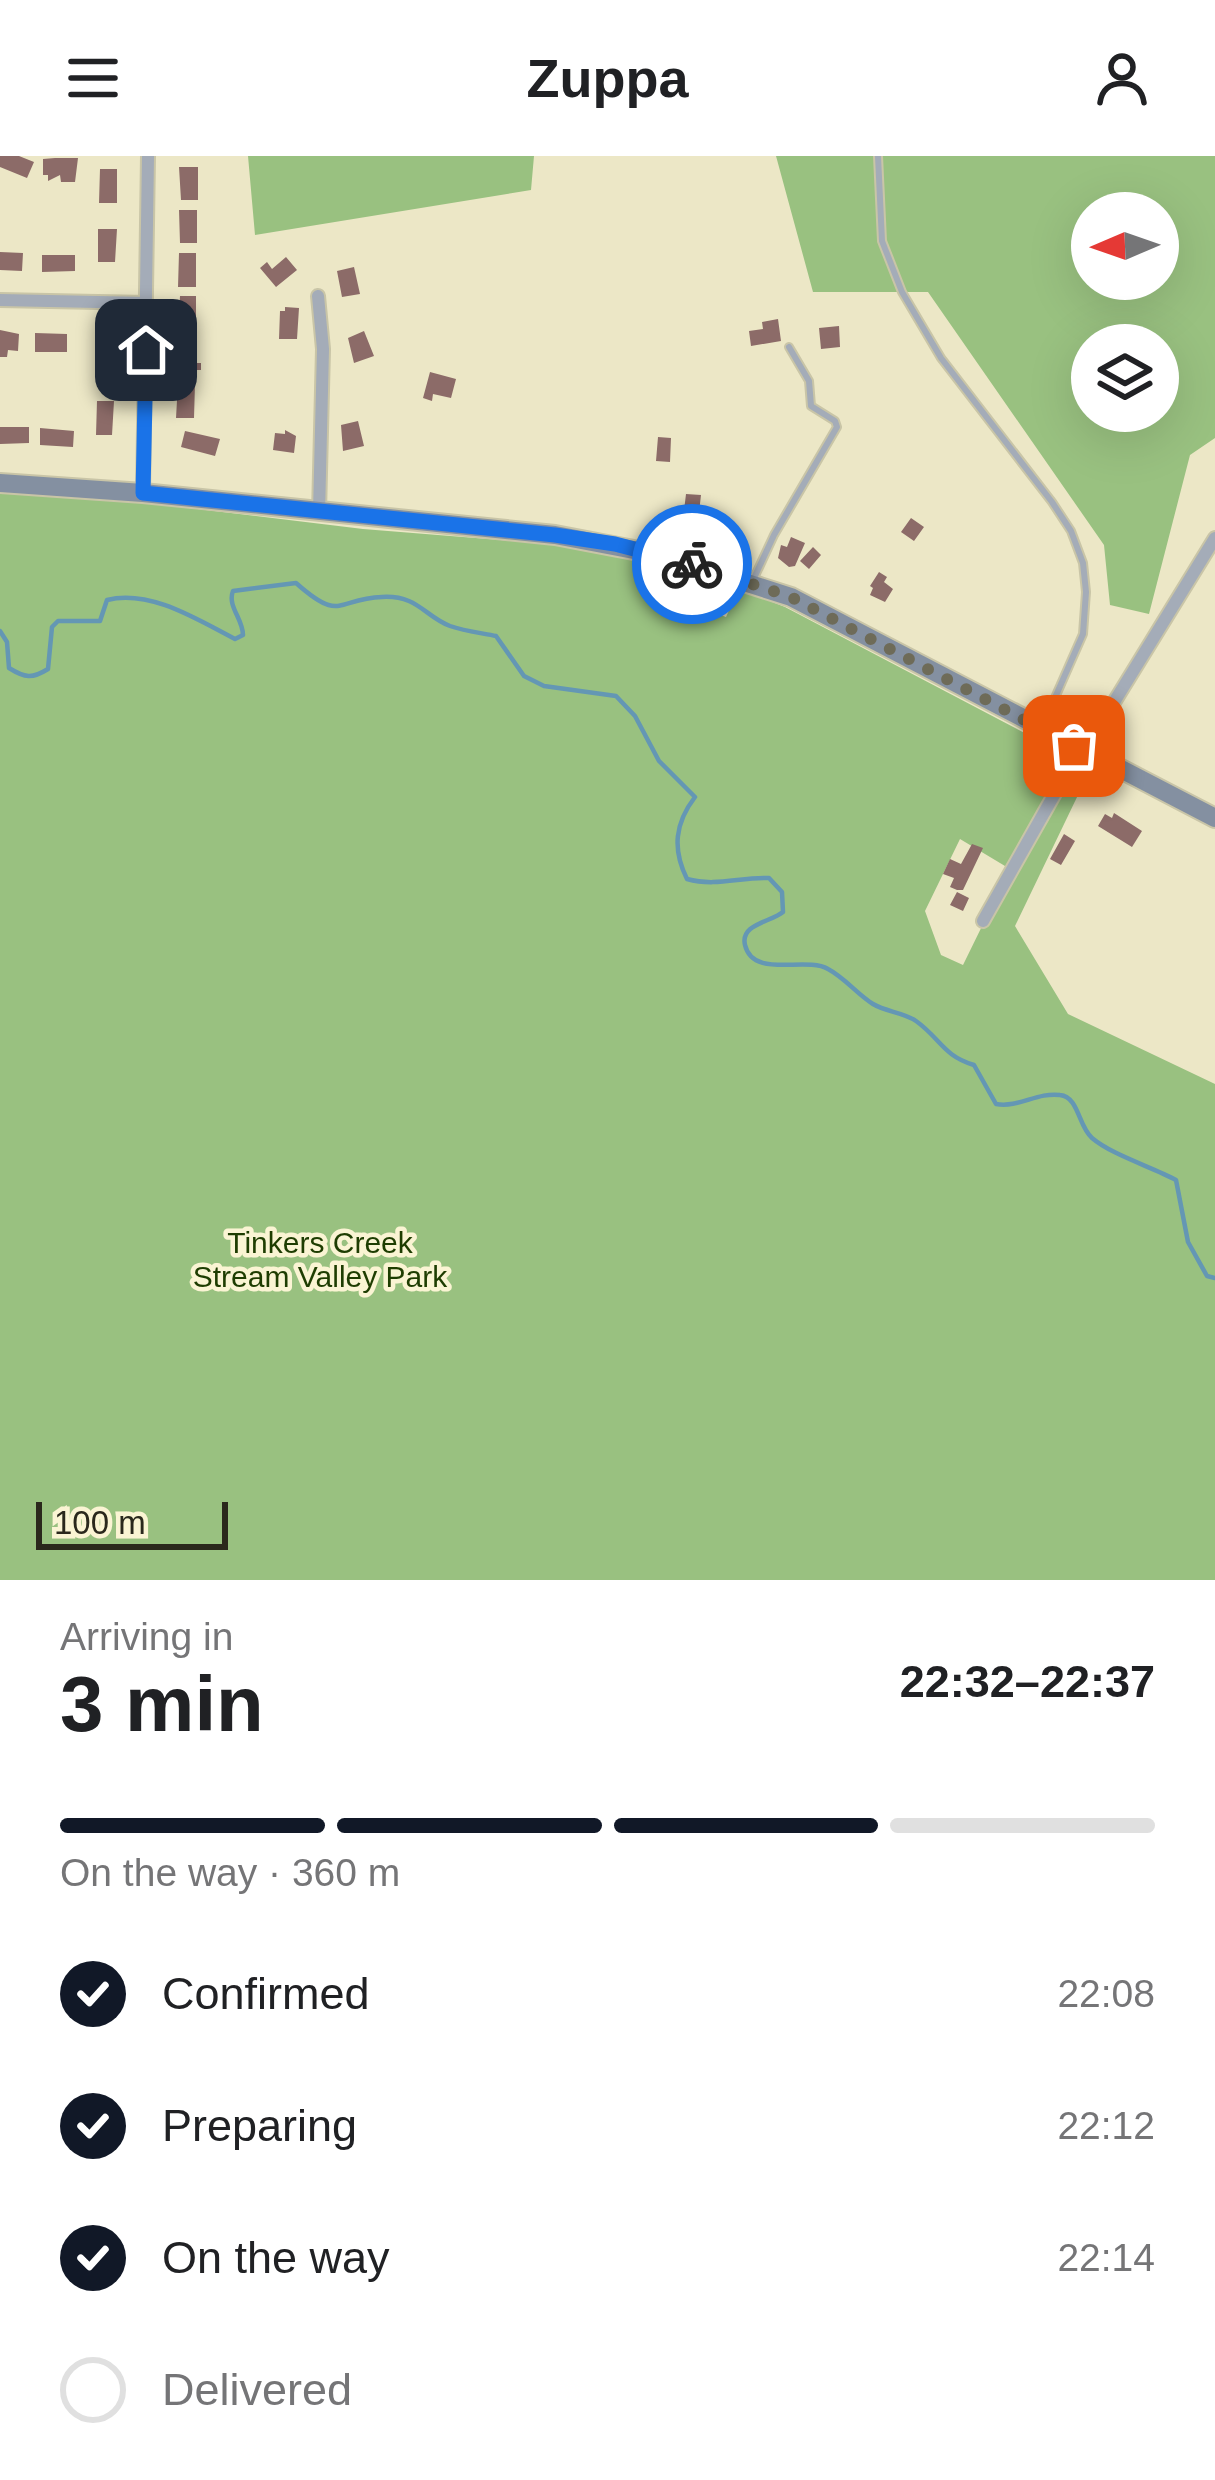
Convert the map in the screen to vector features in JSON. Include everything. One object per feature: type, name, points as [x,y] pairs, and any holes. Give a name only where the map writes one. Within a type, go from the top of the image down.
[{"type":"main road","points":[[0,483],[143,493],[615,544],[752,582],[870,635],[1215,818]]},
{"type":"street","points":[[143,493],[148,156]]},
{"type":"street","points":[[318,296],[322,349],[319,513]]},
{"type":"street","points":[[0,300],[147,303]]},
{"type":"street","points":[[982,921],[1079,748],[1215,538]]},
{"type":"lane","points":[[878,156],[882,241],[902,292],[940,358],[1052,502],[1071,531],[1083,563],[1087,592],[1083,634],[1041,728]]},
{"type":"lane","points":[[752,582],[836,427],[835,421],[811,406],[809,381],[788,347]]},
{"type":"green space","points":[[248,156],[534,156],[531,190],[255,235]]},
{"type":"green space","points":[[776,156],[1215,156],[1215,438],[1190,455],[1149,614],[1110,605],[1104,545],[928,292],[813,292]]},
{"type":"green space","name":"Tinkers Creek Stream Valley Park","points":[[0,492],[552,544],[635,557],[711,578],[699,607],[726,617],[739,589],[785,607],[1091,768],[1015,926],[1068,1014],[1215,1084],[1215,1580],[0,1580]],"holes":[[[960,839],[1010,869],[963,965],[941,955],[925,911]]]},
{"type":"building","points":[[0,156],[34,162],[27,178],[0,167]]},
{"type":"building","points":[[78,158],[75,182],[61,182],[60,175],[48,181],[48,175],[43,175],[43,159]]},
{"type":"building","points":[[179,167],[198,167],[198,200],[181,200]]},
{"type":"building","points":[[100,169],[117,169],[117,203],[99,203]]},
{"type":"building","points":[[179,210],[197,210],[197,243],[180,243]]},
{"type":"building","points":[[98,229],[117,229],[115,262],[98,262]]},
{"type":"building","points":[[0,252],[23,253],[22,271],[0,270]]},
{"type":"building","points":[[179,253],[196,253],[196,287],[178,287]]},
{"type":"building","points":[[42,255],[75,255],[75,271],[42,272]]},
{"type":"building","points":[[286,257],[297,270],[276,287],[260,268],[267,262],[272,269]]},
{"type":"building","points":[[354,267],[360,294],[342,297],[337,271]]},
{"type":"building","points":[[180,296],[196,296],[196,331],[178,330]]},
{"type":"building","points":[[299,308],[297,339],[279,339],[280,311]]},
{"type":"building","points":[[778,319],[781,341],[751,346],[749,331]]},
{"type":"building","points":[[839,326],[840,347],[821,349],[819,328]]},
{"type":"building","points":[[0,330],[19,334],[18,351],[8,350],[7,357],[0,357]]},
{"type":"building","points":[[364,331],[374,356],[354,363],[348,338]]},
{"type":"building","points":[[35,333],[67,334],[67,352],[35,352]]},
{"type":"building","points":[[179,340],[195,340],[195,363],[201,363],[201,370],[195,370],[195,375],[177,375]]},
{"type":"building","points":[[97,344],[115,344],[115,371],[97,371]]},
{"type":"building","points":[[430,372],[456,379],[451,398],[433,394],[432,401],[423,398]]},
{"type":"building","points":[[178,383],[195,384],[194,418],[176,418]]},
{"type":"building","points":[[97,401],[114,401],[112,435],[96,435]]},
{"type":"building","points":[[358,421],[364,446],[343,451],[341,425]]},
{"type":"building","points":[[0,427],[29,427],[29,443],[0,444]]},
{"type":"building","points":[[40,428],[74,431],[73,447],[40,445]]},
{"type":"building","points":[[285,430],[296,436],[294,453],[273,450],[275,433],[285,434]]},
{"type":"building","points":[[185,431],[220,439],[215,456],[181,447]]},
{"type":"building","points":[[658,437],[671,438],[670,462],[656,461]]},
{"type":"building","points":[[686,494],[701,495],[698,521],[683,519]]},
{"type":"building","points":[[911,518],[924,527],[914,541],[901,532]]},
{"type":"building","points":[[791,537],[805,543],[795,566],[789,567],[778,558],[781,545],[787,547]]},
{"type":"building","points":[[813,547],[821,555],[809,569],[800,561]]},
{"type":"building","points":[[879,572],[893,589],[885,602],[870,595]]},
{"type":"building","points":[[1114,813],[1142,831],[1132,847],[1098,826],[1105,814],[1112,818]]},
{"type":"building","points":[[1064,834],[1075,841],[1061,865],[1050,859]]},
{"type":"building","points":[[972,844],[983,848],[963,890],[957,890],[950,887],[954,878],[943,874],[950,859],[961,864]]},
{"type":"building","points":[[957,892],[969,898],[963,911],[950,905]]},
{"type":"waterway","points":[[0,631],[7,642],[9,668],[33,676],[48,669],[52,627],[58,621],[100,621],[107,600],[157,602],[235,639],[243,635],[233,591],[296,583],[331,606],[382,597],[404,599],[450,626],[496,636],[524,676],[544,686],[616,696],[635,716],[659,761],[695,797],[678,836],[687,879],[769,878],[782,892],[783,912],[747,932],[745,945],[750,955],[769,964],[828,969],[873,1004],[916,1021],[948,1052],[974,1065],[996,1104],[1066,1097],[1092,1138],[1176,1180],[1188,1242],[1207,1276],[1215,1278]]},
{"type":"way so far","points":[[692,564],[791,597],[1074,746]]},
{"type":"route","points":[[146,350],[143,493],[555,535],[615,544],[692,564]]}]
